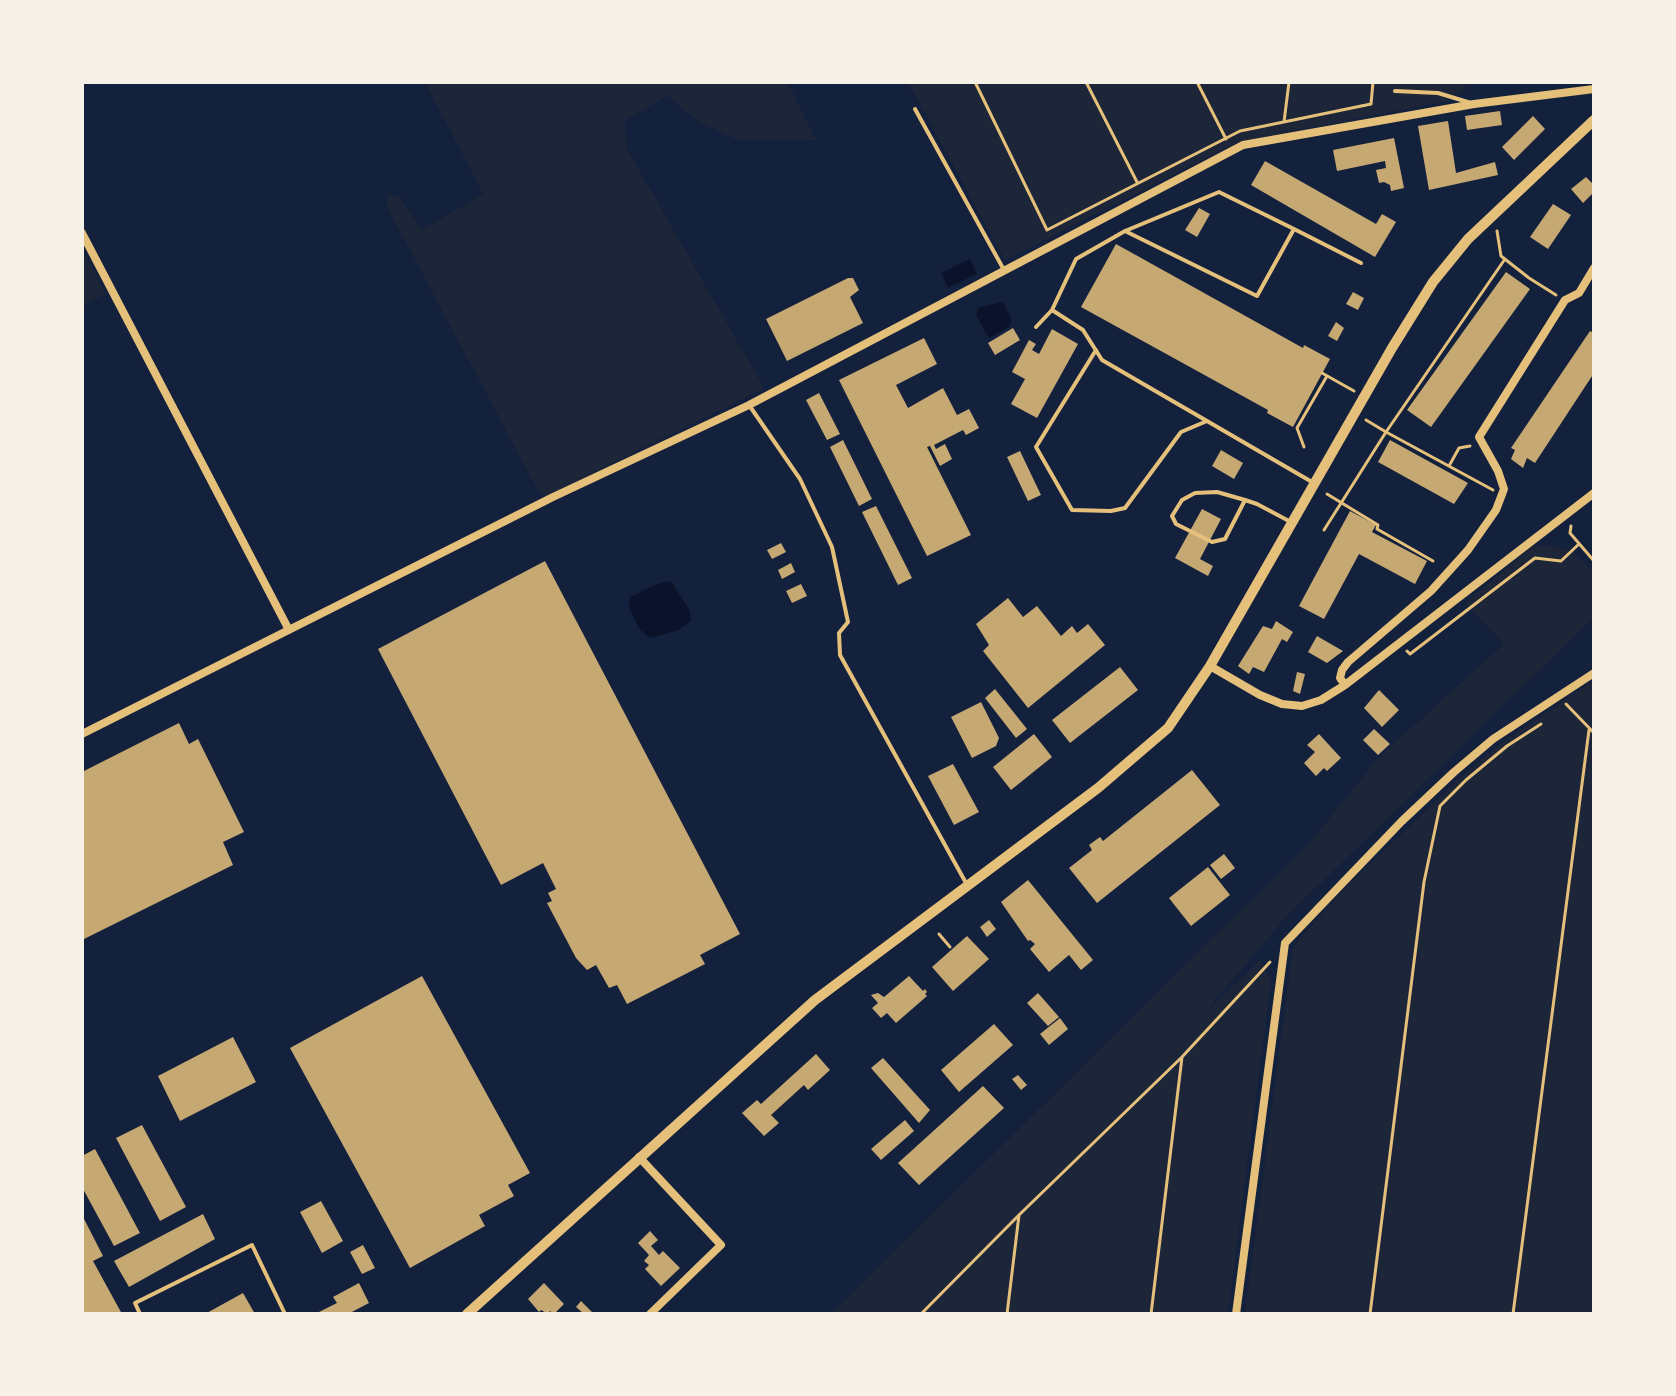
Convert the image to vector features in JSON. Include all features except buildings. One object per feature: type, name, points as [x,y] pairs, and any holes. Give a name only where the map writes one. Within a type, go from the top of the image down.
[{"type":"street","points":[[82,734],[553,497],[749,405],[1243,145],[1474,104],[1594,89]]},
{"type":"street","points":[[467,1314],[815,1000],[1098,788],[1145,750],[1181,712],[1433,282],[1468,239],[1594,120]]},
{"type":"street","points":[[82,233],[289,630]]},
{"type":"street","points":[[1345,685],[1340,678],[1348,662],[1431,591],[1483,530],[1504,489],[1479,437],[1565,300],[1579,293],[1594,268]]},
{"type":"street","points":[[1210,666],[1260,695],[1292,706],[1321,700],[1345,685],[1594,493]]},
{"type":"street","points":[[1236,1314],[1285,943],[1402,821],[1454,772],[1493,739],[1594,673]]},
{"type":"street","points":[[639,1157],[721,1245],[650,1314]]},
{"type":"lane","points":[[1395,91],[1438,93],[1474,104]]},
{"type":"lane","points":[[915,109],[1004,270]]},
{"type":"lane","points":[[1036,327],[1052,310],[1076,259],[1125,231],[1219,192],[1361,263]]},
{"type":"lane","points":[[1125,231],[1257,296],[1294,229]]},
{"type":"lane","points":[[1052,310],[1083,330],[1102,360],[1314,483]]},
{"type":"lane","points":[[1096,350],[1036,447],[1072,510],[1111,511],[1125,508],[1181,432],[1207,421]]},
{"type":"lane","points":[[749,405],[800,479],[832,547],[848,622],[839,633],[840,655],[967,886]]},
{"type":"lane","points":[[1245,500],[1225,539],[1212,542],[1176,524],[1172,516],[1182,500],[1195,493],[1217,492],[1245,500],[1291,522]]},
{"type":"lane","points":[[140,1314],[135,1303],[252,1245],[285,1314]]},
{"type":"path","points":[[975,82],[1047,230],[1240,131],[1371,104],[1373,82]]},
{"type":"path","points":[[1086,82],[1138,183]]},
{"type":"path","points":[[1197,82],[1226,139]]},
{"type":"path","points":[[1284,123],[1289,82]]},
{"type":"path","points":[[1497,231],[1501,256],[1565,300]]},
{"type":"path","points":[[1324,530],[1386,432],[1505,259]]},
{"type":"path","points":[[1322,373],[1354,391]]},
{"type":"path","points":[[1304,447],[1297,428],[1327,376]]},
{"type":"path","points":[[1366,420],[1494,490]]},
{"type":"path","points":[[1449,466],[1459,448]]},
{"type":"path","points":[[1327,494],[1378,525],[1377,529],[1433,561]]},
{"type":"path","points":[[1572,510],[1577,518],[1571,523],[1570,533],[1594,561]]},
{"type":"path","points":[[1399,643],[1410,654],[1535,558],[1561,561],[1579,544]]},
{"type":"path","points":[[1558,696],[1594,733]]},
{"type":"path","points":[[1370,1314],[1424,882],[1440,806],[1507,746],[1542,723]]},
{"type":"path","points":[[1513,1314],[1589,730]]},
{"type":"path","points":[[939,934],[950,947]]},
{"type":"path","points":[[921,1314],[1182,1057],[1271,961]]},
{"type":"path","points":[[1151,1314],[1182,1057]]},
{"type":"path","points":[[1007,1314],[1019,1215]]},
{"type":"shaded area","points":[[425,82],[788,82],[816,140],[738,140],[696,120],[668,96],[625,120],[626,147],[764,388],[546,496],[540,494],[386,205],[390,194],[399,196],[422,230],[483,194]]},
{"type":"shaded area","points":[[908,82],[1466,82],[1465,90],[1447,101],[1238,142],[1005,260]]},
{"type":"shaded area","points":[[82,248],[106,294],[82,306]]},
{"type":"shaded area","points":[[970,259],[977,274],[948,288],[941,273]]},
{"type":"shaded area","points":[[1003,302],[1012,320],[1009,327],[989,338],[976,315],[978,308]]},
{"type":"shaded area","points":[[1551,545],[1574,553],[1594,573],[1594,617],[1286,917],[1199,1019],[1260,960],[1271,980],[1228,1314],[831,1314],[1311,841],[1378,758],[1504,644],[1465,603],[1533,546]]},
{"type":"shaded area","points":[[671,581],[690,611],[691,621],[679,630],[650,638],[639,629],[629,607],[630,597]]},
{"type":"shaded area","points":[[1594,680],[1594,1314],[1245,1314],[1293,947],[1345,888],[1462,776],[1503,742]]}]
